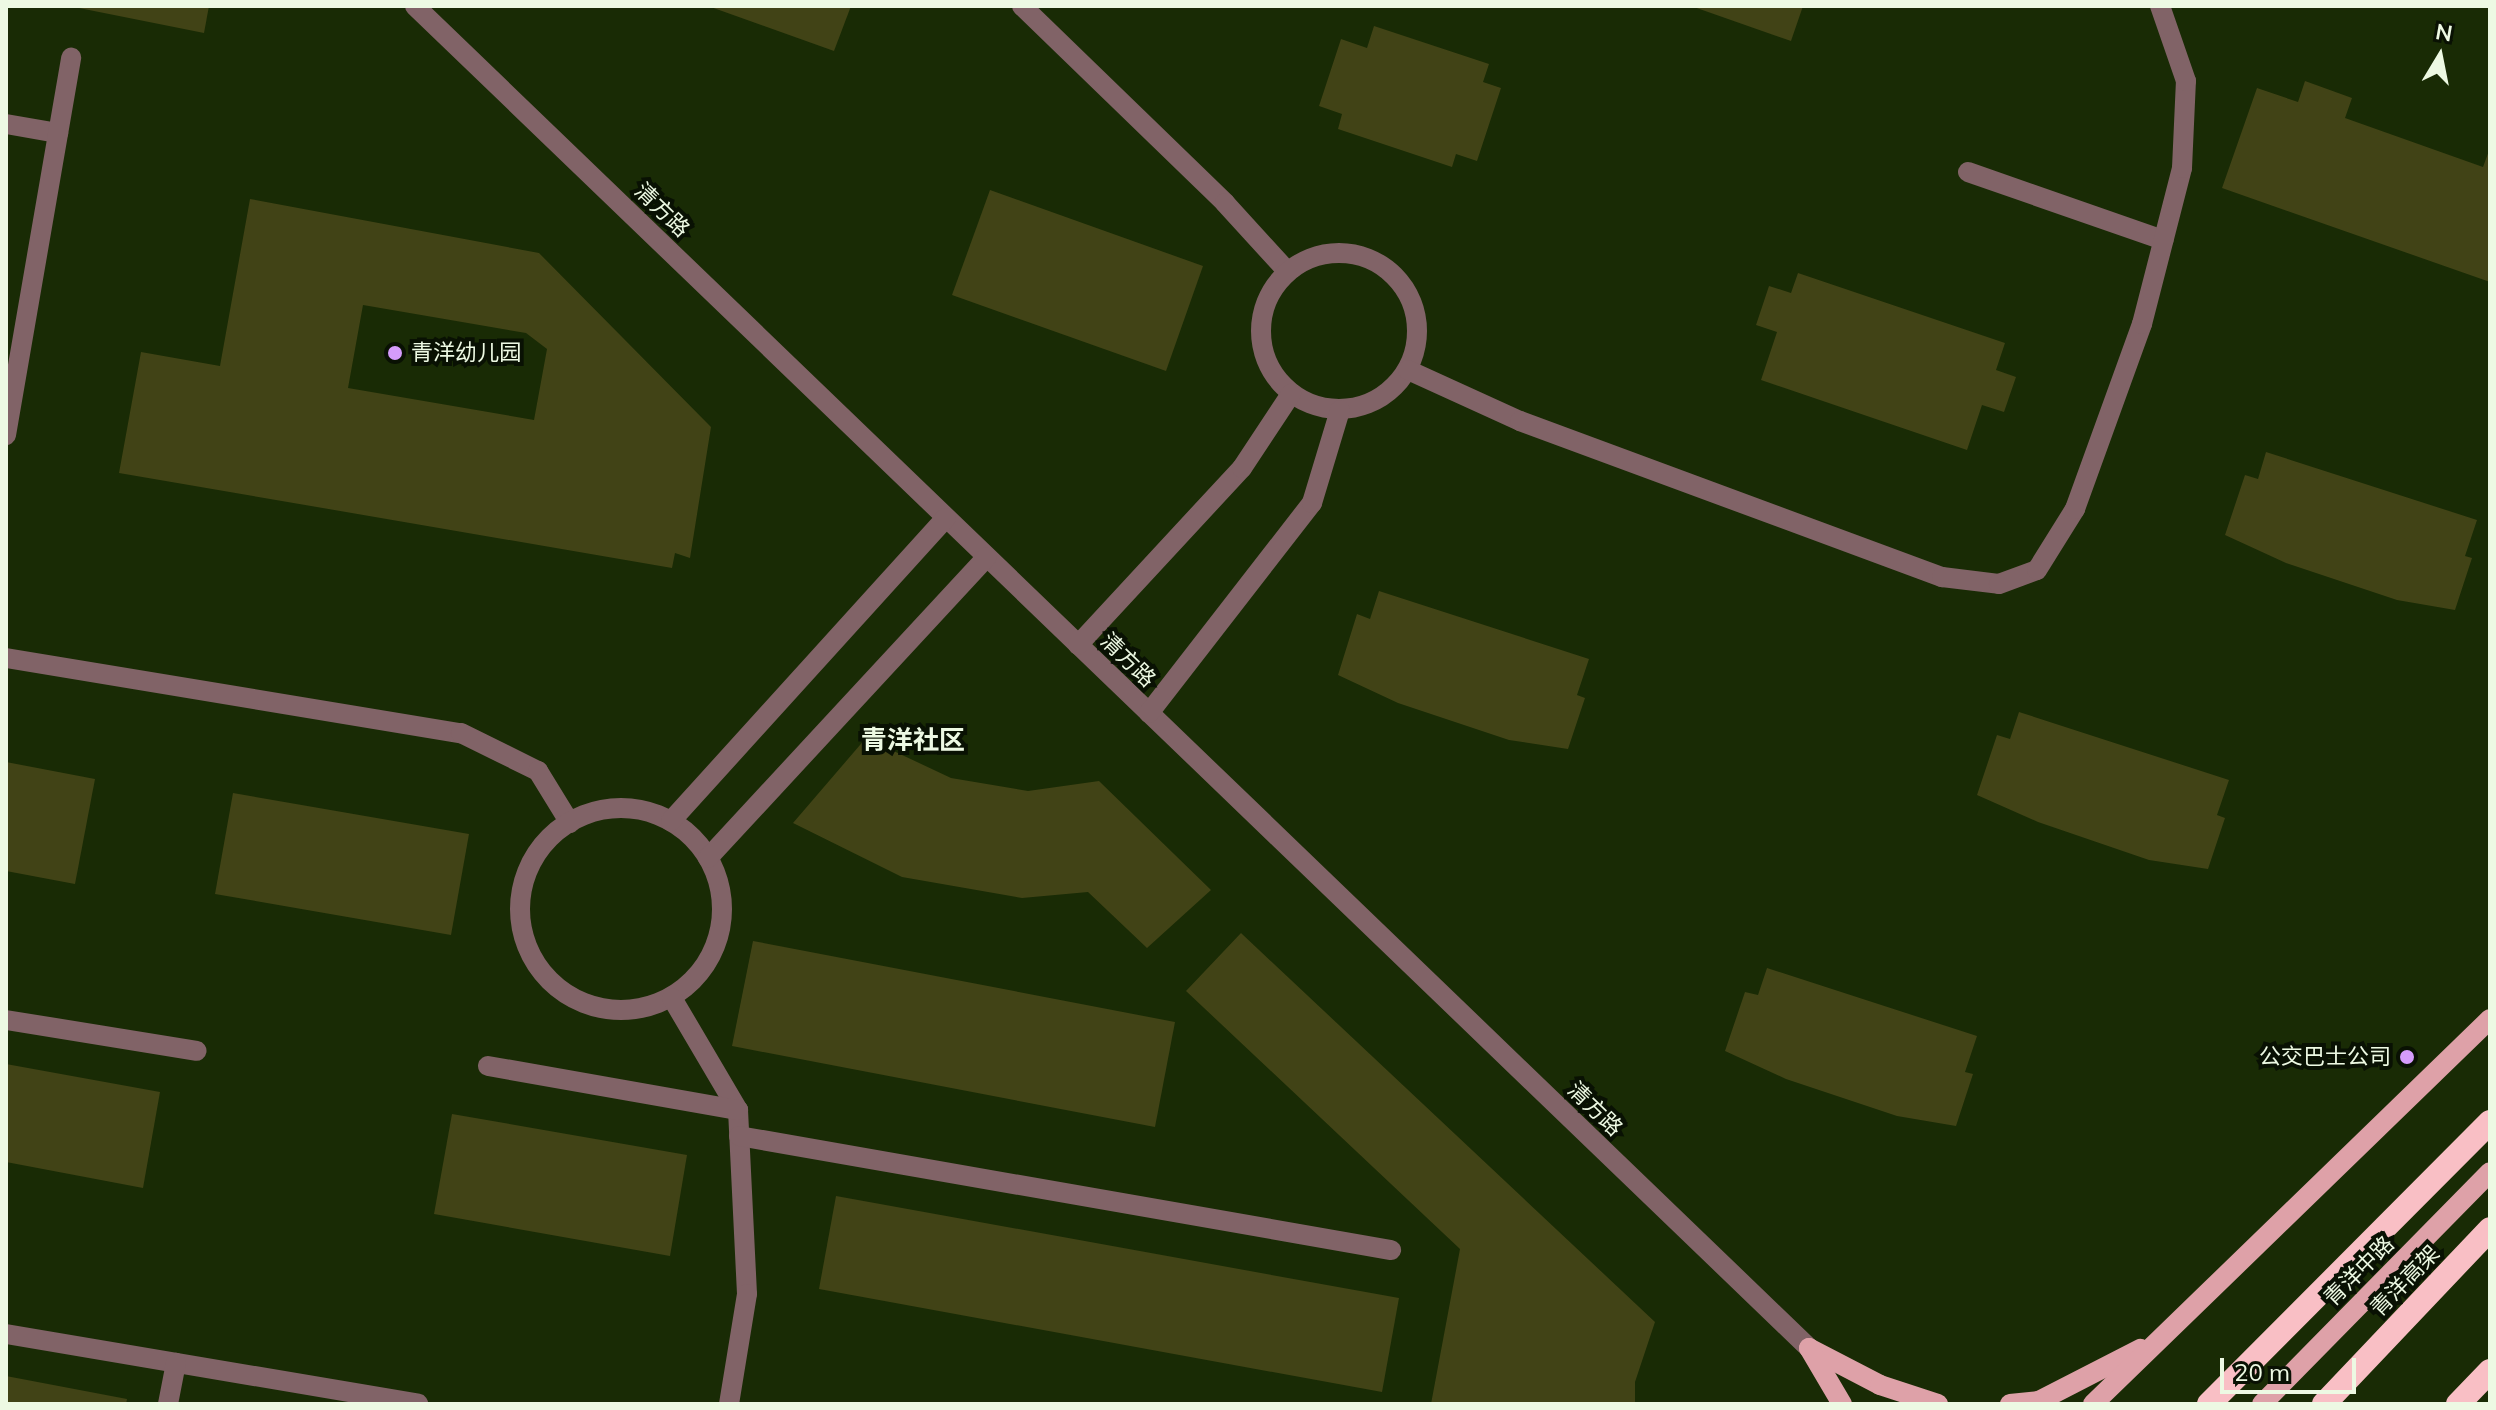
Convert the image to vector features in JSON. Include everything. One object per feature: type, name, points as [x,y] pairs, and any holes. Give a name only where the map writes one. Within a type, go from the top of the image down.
[{"type":"highway","points":[[2209,1404],[2490,1122]]},
{"type":"highway","name":"青洋高架","points":[[2324,1404],[2490,1229]]},
{"type":"highway","points":[[2458,1404],[2490,1371]]},
{"type":"main road","points":[[2093,1404],[2490,1019]]},
{"type":"main road","name":"青洋中路","points":[[2262,1404],[2490,1172]]},
{"type":"main road","points":[[2010,1404],[2039,1401],[2161,1338]]},
{"type":"main road","points":[[1809,1348],[1842,1404]]},
{"type":"main road","points":[[1809,1348],[1880,1385],[1938,1404]]},
{"type":"street","name":"清方路","points":[[415,6],[1809,1348]]},
{"type":"street","points":[[1022,6],[1225,203],[1288,272]]},
{"type":"street","points":[[1408,370],[1520,421],[1942,577],[1999,584],[2037,570],[2075,509],[2142,324],[2182,168],[2186,81],[2160,6]]},
{"type":"street","points":[[6,435],[71,58]]},
{"type":"street","points":[[6,124],[58,133]]},
{"type":"street","points":[[1968,172],[2163,240]]},
{"type":"street","points":[[1342,252],[1366,257],[1390,270],[1407,291],[1417,317],[1418,344],[1408,370],[1391,391],[1367,405],[1340,410],[1313,406],[1291,394],[1274,376],[1263,354],[1260,329],[1264,305],[1276,283],[1317,255],[1342,252]]},
{"type":"street","points":[[1078,645],[1242,468],[1291,394]]},
{"type":"street","points":[[1149,713],[1312,503],[1340,410]]},
{"type":"street","points":[[671,821],[946,518]]},
{"type":"street","points":[[708,858],[987,557]]},
{"type":"street","points":[[6,658],[461,733],[538,771],[570,823]]},
{"type":"street","points":[[615,808],[647,810],[671,821],[701,844],[718,875],[724,910],[717,945],[699,976],[672,998],[639,1010],[603,1009],[570,997],[543,974],[526,947],[519,915],[522,884],[535,854],[556,830],[584,814],[615,808]]},
{"type":"street","points":[[672,998],[738,1110],[747,1294],[729,1404]]},
{"type":"street","points":[[6,1020],[197,1051]]},
{"type":"street","points":[[488,1066],[738,1110]]},
{"type":"street","points":[[739,1136],[1391,1250]]},
{"type":"street","points":[[6,1334],[418,1404]]},
{"type":"street","points":[[168,1404],[176,1363]]},
{"type":"building","points":[[69,6],[209,6],[204,33]]},
{"type":"building","points":[[708,6],[851,6],[834,51]]},
{"type":"building","points":[[1691,6],[1803,6],[1791,41]]},
{"type":"building","points":[[1374,26],[1489,64],[1483,82],[1501,88],[1477,161],[1456,154],[1452,167],[1338,129],[1342,114],[1319,106],[1341,39],[1367,48]]},
{"type":"building","points":[[2305,81],[2352,98],[2345,118],[2483,167],[2490,148],[2490,282],[2222,188],[2257,88],[2298,102]]},
{"type":"building","points":[[990,190],[1203,266],[1166,371],[952,295]]},
{"type":"building","points":[[250,199],[539,253],[711,427],[690,558],[675,553],[672,568],[119,473],[141,352],[220,366]],"holes":[[[363,305],[526,333],[547,349],[534,420],[348,388]]]},
{"type":"building","points":[[1798,273],[2005,343],[1996,370],[2016,377],[2004,412],[1982,405],[1967,450],[1761,380],[1777,332],[1756,325],[1769,286],[1791,293]]},
{"type":"building","points":[[2266,452],[2477,520],[2465,556],[2472,558],[2455,610],[2397,600],[2286,563],[2225,535],[2245,475],[2258,479]]},
{"type":"building","points":[[1379,591],[1589,659],[1577,695],[1585,698],[1568,749],[1509,740],[1398,703],[1338,675],[1357,614],[1370,619]]},
{"type":"building","points":[[2019,712],[2229,780],[2217,815],[2225,818],[2208,869],[2149,860],[2038,822],[1977,795],[1997,735],[2010,739]]},
{"type":"building","points":[[866,738],[951,778],[1028,791],[1099,781],[1211,890],[1147,948],[1088,892],[1022,898],[902,877],[793,823]]},
{"type":"building","points":[[6,762],[95,779],[75,884],[6,871]]},
{"type":"building","points":[[233,793],[469,834],[451,935],[215,894]]},
{"type":"building","points":[[1241,933],[1655,1322],[1635,1382],[1635,1404],[1431,1404],[1460,1249],[1186,991]]},
{"type":"building","points":[[753,941],[1175,1022],[1155,1127],[732,1046]]},
{"type":"building","points":[[1767,968],[1977,1036],[1965,1072],[1973,1074],[1956,1126],[1897,1116],[1786,1079],[1725,1051],[1745,992],[1758,995]]},
{"type":"building","points":[[6,1064],[160,1092],[143,1188],[6,1162]]},
{"type":"building","points":[[452,1114],[687,1155],[670,1256],[434,1214]]},
{"type":"building","points":[[836,1196],[1399,1298],[1382,1392],[819,1289]]},
{"type":"building","points":[[6,1376],[127,1399],[126,1404],[6,1404]]},
{"type":"place","name":"青洋幼儿园","points":[[395,353]]},
{"type":"place","name":"公交巴士公司","points":[[2407,1057]]},
{"type":"district","name":"青洋社区","points":[[913,740]]}]
